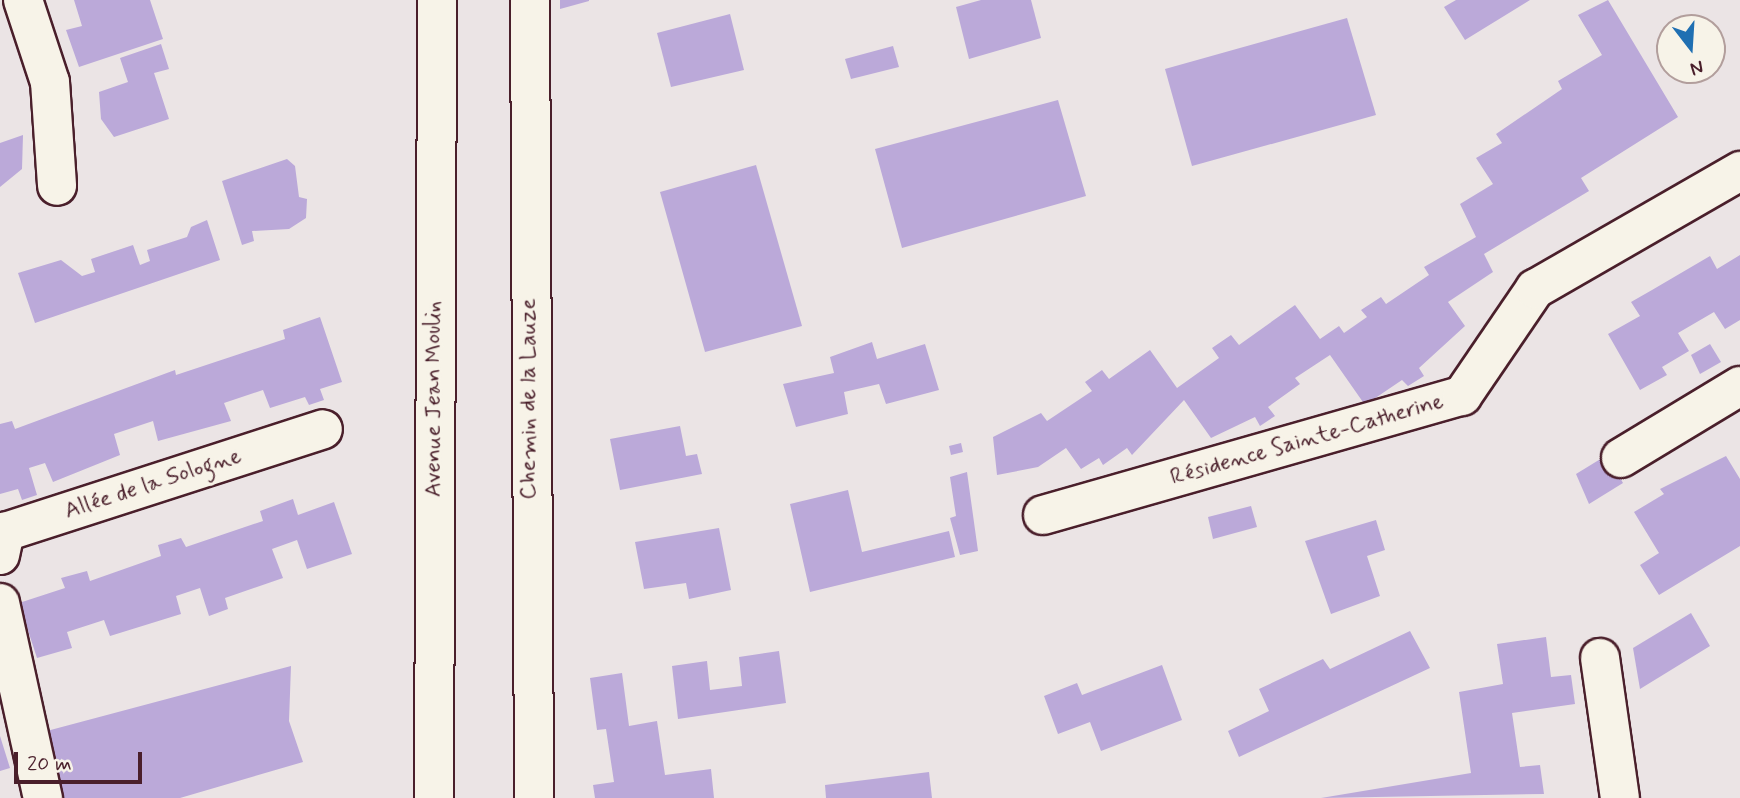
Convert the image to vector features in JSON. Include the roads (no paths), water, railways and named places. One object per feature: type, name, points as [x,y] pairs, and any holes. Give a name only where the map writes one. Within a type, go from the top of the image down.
[{"type":"street","points":[[23,0],[50,82],[57,186]]},
{"type":"street","name":"Avenue Jean Moulin","points":[[434,798],[437,0]]},
{"type":"street","name":"Chemin de la Lauze","points":[[530,0],[534,798]]},
{"type":"street","name":"Résidence Sainte-Catherine","points":[[1043,515],[1462,396],[1535,289],[1740,171]]},
{"type":"street","points":[[1621,458],[1740,386]]},
{"type":"street","name":"Allée de la Sologne","points":[[0,555],[5,532],[323,429]]},
{"type":"street","points":[[0,603],[43,798]]},
{"type":"street","points":[[1600,658],[1620,798]]}]
